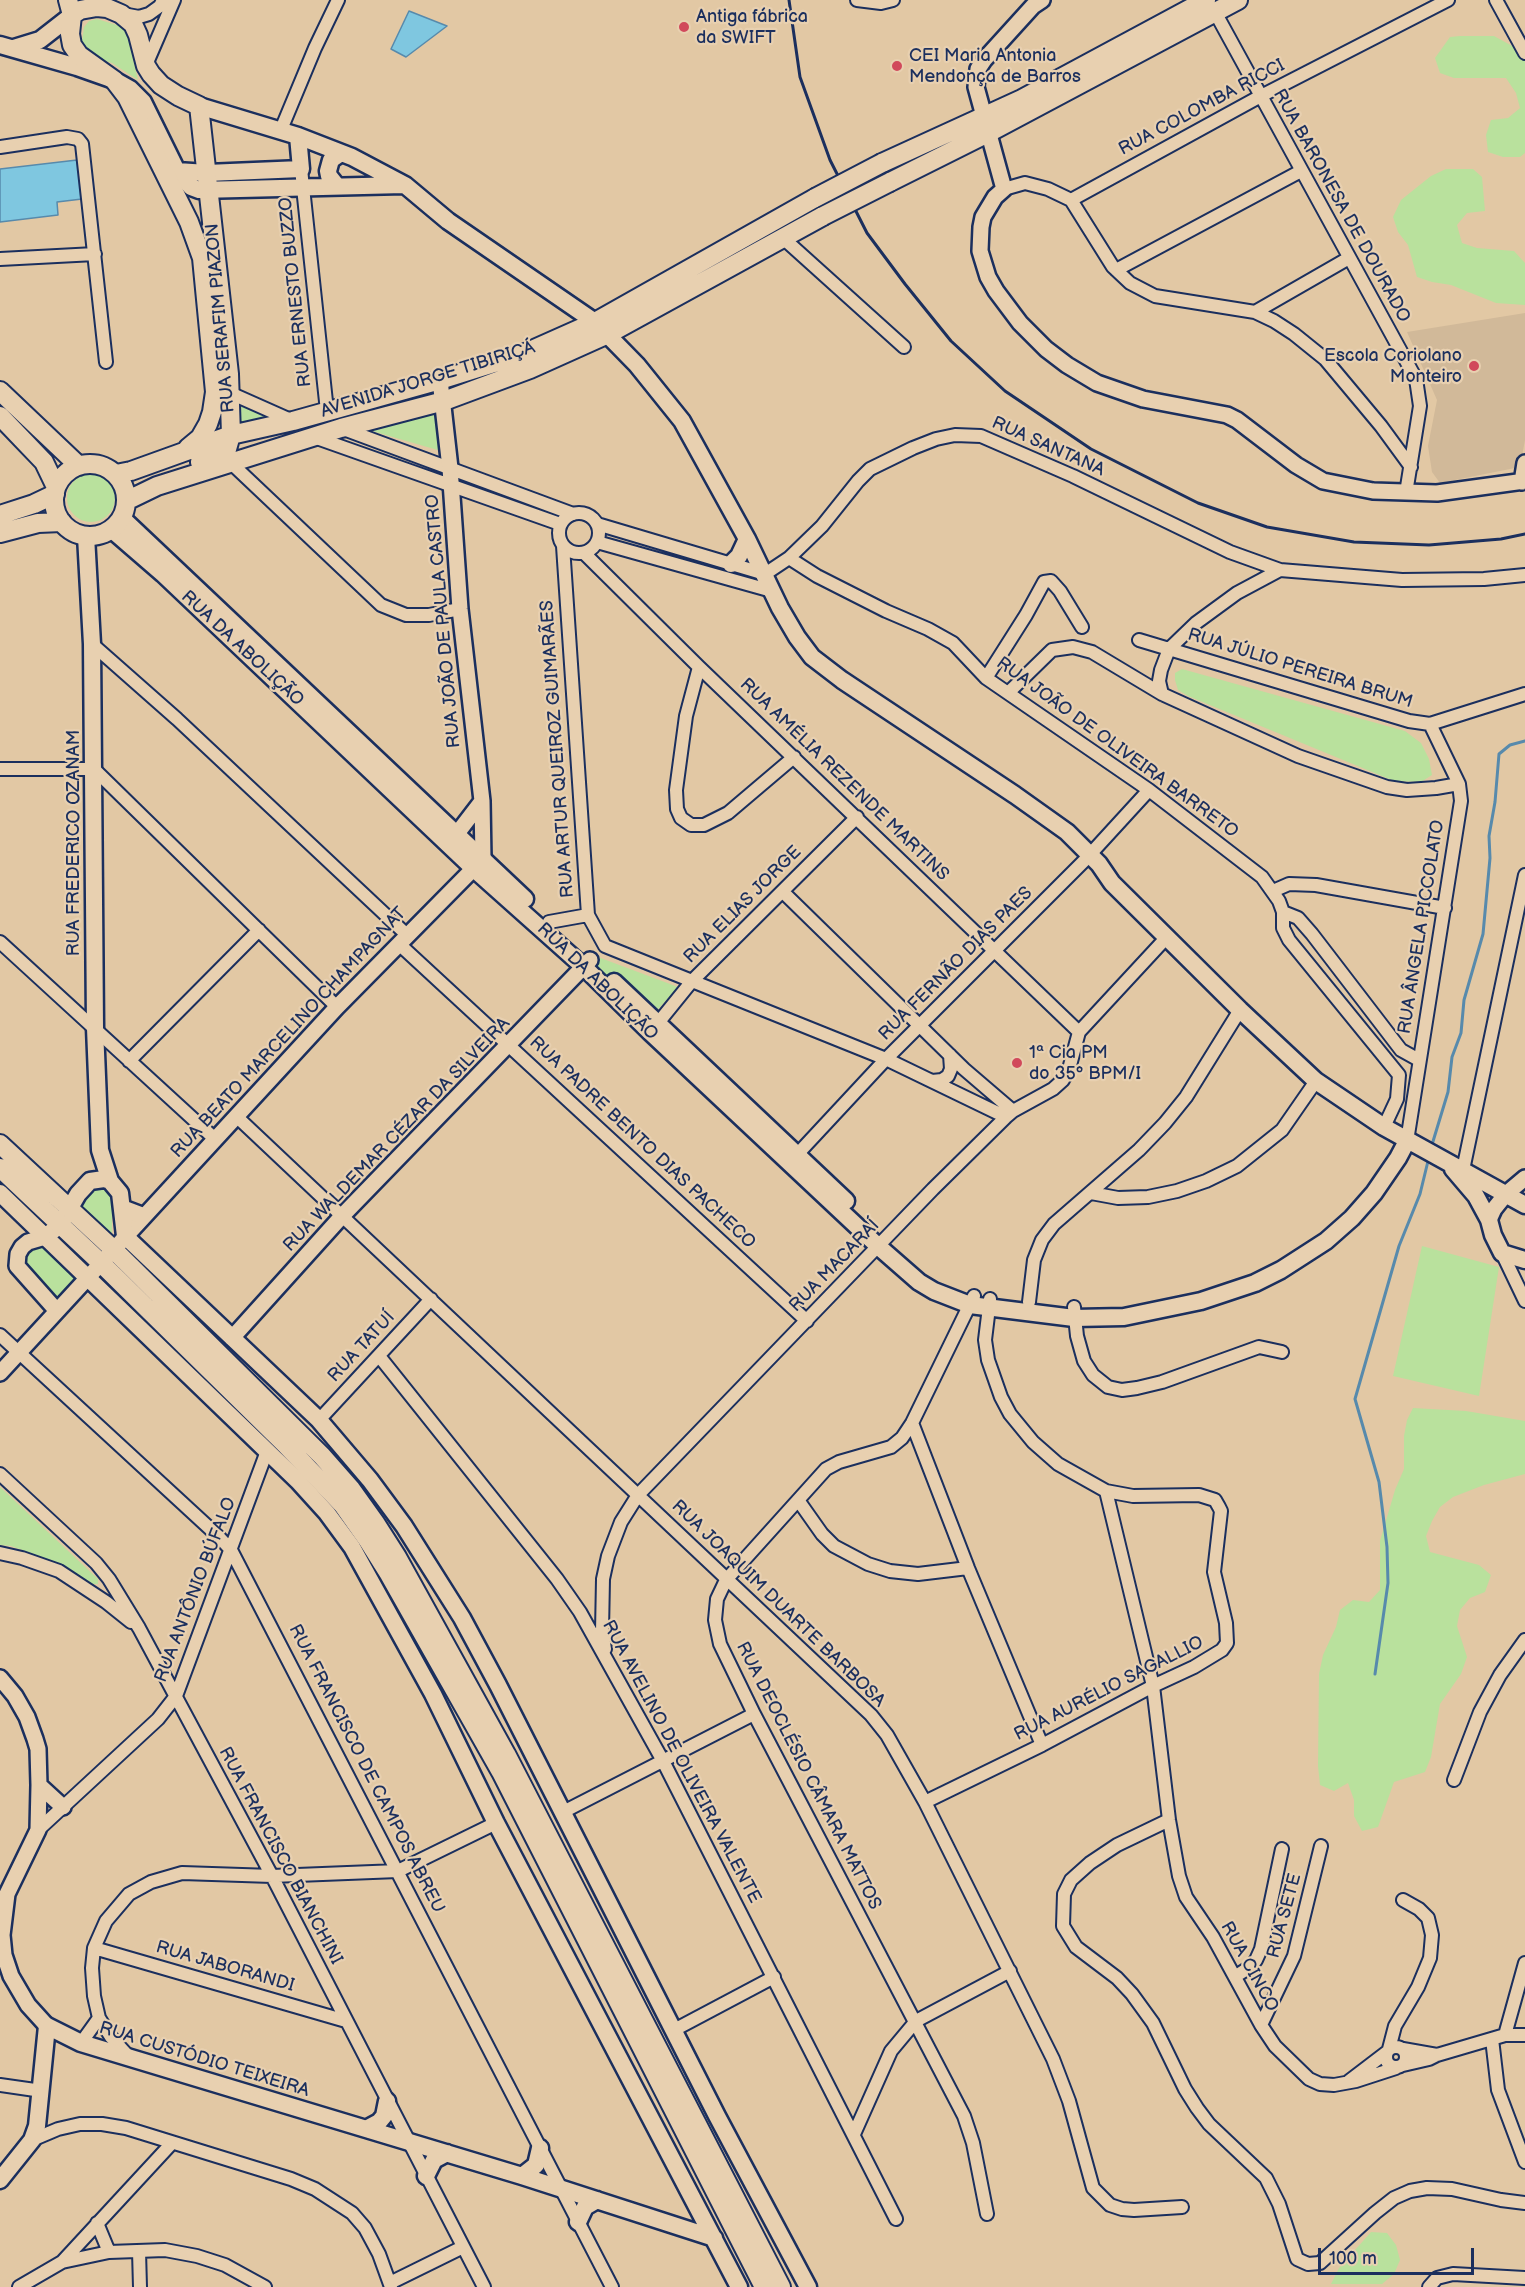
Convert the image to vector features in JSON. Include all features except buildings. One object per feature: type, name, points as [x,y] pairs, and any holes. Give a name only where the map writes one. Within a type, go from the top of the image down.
[{"type":"main road","points":[[986,125],[1022,99],[1210,6],[1238,0]]},
{"type":"main road","points":[[70,7],[80,10],[95,3],[121,14],[133,24],[146,66],[161,85],[178,96],[199,106],[298,136],[347,155],[405,185],[448,221],[601,328],[637,365],[682,422],[747,539],[797,637],[812,657],[842,680],[1067,832],[1087,858],[1240,1010],[1316,1081],[1384,1127],[1525,1205]]},
{"type":"main road","points":[[7,46],[40,40],[70,7]]},
{"type":"main road","points":[[70,7],[72,45],[79,55],[114,80],[127,98],[184,212],[202,258],[214,380],[213,402],[208,424],[200,438],[181,453]]},
{"type":"main road","points":[[7,46],[114,80],[130,88],[142,102],[177,171],[191,187],[208,182],[301,169],[298,136]]},
{"type":"main road","name":"RUA SERAFIM PIAZON","points":[[157,486],[179,471],[220,454],[227,449],[231,435],[230,393],[199,106]]},
{"type":"main road","name":"AVENIDA JORGE TIBIRIÇÁ","points":[[120,516],[157,486],[341,428],[444,401],[530,369],[815,198],[882,163],[986,125]]},
{"type":"main road","name":"AVENIDA JORGE TIBIRIÇÁ","points":[[116,474],[231,435],[293,421],[440,380],[601,328],[891,182],[986,125]]},
{"type":"main road","points":[[343,186],[329,176],[328,171],[331,160],[347,155]]},
{"type":"main road","points":[[343,186],[356,174],[357,167],[347,155]]},
{"type":"main road","points":[[208,182],[303,187],[405,185]]},
{"type":"main road","points":[[0,391],[78,466]]},
{"type":"main road","points":[[0,416],[44,462],[56,491],[56,513],[70,530],[86,536],[100,534],[120,516],[126,491],[116,474],[97,464],[78,466],[67,472],[56,491],[34,504],[0,515]]},
{"type":"main road","name":"RUA DA ABOLIÇÃO","points":[[120,516],[171,582],[588,964],[658,1023],[919,1282],[952,1300],[1124,1317],[1162,1310],[1233,1291],[1254,1283],[1302,1258],[1326,1241],[1359,1210],[1374,1193],[1398,1158],[1413,1144]]},
{"type":"main road","points":[[0,533],[38,523],[62,522]]},
{"type":"main road","name":"RUA FREDERICO OZANAM","points":[[86,536],[92,644],[95,1028],[100,1150],[110,1181],[120,1193],[122,1208],[113,1249]]},
{"type":"main road","points":[[731,564],[739,556],[747,539]]},
{"type":"main road","name":"RUA DA ABOLIÇÃO","points":[[479,864],[549,922],[650,1032],[794,1159]]},
{"type":"main road","points":[[0,1144],[64,1217]]},
{"type":"main road","name":"RUA FREDERICO OZANAM","points":[[45,1237],[64,1217],[78,1194],[90,1181],[100,1150]]},
{"type":"main road","points":[[1451,1165],[1476,1196],[1489,1220],[1502,1253],[1525,1260]]},
{"type":"main road","points":[[0,1168],[64,1217],[203,1313],[232,1338],[319,1420],[377,1489],[404,1526],[432,1569],[498,1685],[808,2287]]},
{"type":"main road","points":[[90,1181],[104,1179],[110,1181]]},
{"type":"main road","points":[[0,1193],[267,1450],[327,1513],[352,1547],[433,1694],[496,1823],[740,2287]]},
{"type":"main road","points":[[122,1208],[143,1216]]},
{"type":"main road","points":[[113,1249],[285,1444],[343,1505],[389,1574],[501,1772],[764,2287]]},
{"type":"main road","points":[[113,1249],[322,1456],[351,1489],[398,1557],[506,1754],[781,2287]]},
{"type":"main road","name":"RUA DA ABOLIÇÃO","points":[[981,1302],[1029,1302],[1074,1312]]},
{"type":"main road","points":[[0,2180],[32,2140],[37,2126],[47,2026]]},
{"type":"main road","name":"RUA CUSTÓDIO TEIXEIRA","points":[[47,2026],[81,2043],[561,2188],[714,2238]]},
{"type":"main road","points":[[366,2129],[379,2122],[384,2116],[387,2101]]},
{"type":"main road","points":[[522,2176],[536,2165],[540,2148]]},
{"type":"main road","points":[[426,2176],[434,2160],[447,2153]]},
{"type":"main road","points":[[668,2223],[681,2223],[688,2219],[693,2211],[690,2192]]},
{"type":"main road","points":[[578,2222],[585,2207],[597,2200]]},
{"type":"street","points":[[121,14],[139,17],[149,14],[160,6],[163,0]]},
{"type":"street","points":[[146,66],[174,0]]},
{"type":"street","points":[[280,132],[338,0]]},
{"type":"street","points":[[857,0],[881,3],[893,0]]},
{"type":"street","name":"RUA COLOMBA RICCI","points":[[1071,200],[1259,97],[1448,0]]},
{"type":"street","points":[[1496,0],[1525,53]]},
{"type":"street","points":[[1004,189],[976,87],[978,69],[1035,2]]},
{"type":"street","name":"RUA BARONESA DE DOURADO","points":[[1210,6],[1416,379],[1420,406],[1406,493]]},
{"type":"street","points":[[0,147],[67,137],[78,139],[82,144],[106,362]]},
{"type":"street","name":"RUA ERNESTO BUZZO","points":[[301,169],[327,411]]},
{"type":"street","points":[[1116,270],[1301,171]]},
{"type":"street","points":[[1411,467],[1381,426],[1325,359],[1274,321],[1254,312],[1155,296],[1130,283],[1113,267],[1071,200],[1048,189],[1025,183],[1004,189],[995,197],[983,217],[981,227],[980,251],[988,277],[1020,323],[1046,349],[1097,383],[1143,399],[1227,415],[1237,420],[1296,465],[1323,481],[1373,491],[1406,493],[1456,491],[1523,482],[1525,463]]},
{"type":"street","points":[[783,238],[904,347]]},
{"type":"street","points":[[0,259],[95,254]]},
{"type":"street","points":[[1254,312],[1349,258]]},
{"type":"street","name":"RUA JOÃO DE PAULA CASTRO","points":[[440,380],[450,468],[460,609],[482,801],[479,864]]},
{"type":"street","points":[[230,393],[293,421]]},
{"type":"street","points":[[341,428],[573,514],[585,514],[597,524],[765,574]]},
{"type":"street","name":"RUA SANTANA","points":[[765,574],[789,558],[822,526],[870,469],[913,448],[955,435],[981,436],[1073,476],[1230,552],[1280,570],[1402,580],[1484,579],[1525,575]]},
{"type":"street","points":[[314,437],[560,524]]},
{"type":"street","points":[[231,463],[381,605],[406,615],[429,615],[460,609]]},
{"type":"street","points":[[573,514],[560,524],[558,536],[563,546],[573,553],[584,553],[594,547],[599,531],[597,524]]},
{"type":"street","points":[[597,542],[772,591]]},
{"type":"street","name":"RUA ARTUR QUEIROZ GUIMARÃES","points":[[563,546],[588,915],[605,946],[692,981]]},
{"type":"street","name":"RUA AMÉLIA REZENDE MARTINS","points":[[584,553],[699,667],[1079,1032]]},
{"type":"street","name":"RUA JOÃO DE OLIVEIRA BARRETO","points":[[789,558],[817,576],[953,643],[986,678],[1149,790],[1262,878],[1273,891],[1283,912],[1283,928],[1289,940],[1399,1076],[1414,1091]]},
{"type":"street","points":[[1169,649],[1196,622],[1237,593],[1280,570]]},
{"type":"street","points":[[986,678],[1044,582],[1051,581],[1060,591],[1082,627]]},
{"type":"street","name":"RUA JÚLIO PEREIRA BRUM","points":[[1138,640],[1408,721],[1430,724],[1525,694]]},
{"type":"street","name":"RUA PADRE BENTO DIAS PACHECO","points":[[92,644],[177,719],[510,1045],[807,1321]]},
{"type":"street","points":[[1009,692],[1052,650],[1073,647],[1092,652],[1162,694],[1298,756],[1387,787],[1407,790],[1459,784]]},
{"type":"street","name":"RUA JÚLIO PEREIRA BRUM","points":[[1162,694],[1159,681],[1169,649]]},
{"type":"street","points":[[699,667],[686,716],[676,790],[676,809],[681,818],[691,825],[704,825],[728,813],[794,757]]},
{"type":"street","name":"RUA ÂNGELA PICCOLATO","points":[[1413,1144],[1414,1091],[1461,801],[1459,784],[1430,724]]},
{"type":"street","points":[[0,769],[94,770],[337,1007]]},
{"type":"street","name":"RUA FERNÃO DIAS PAES","points":[[794,1159],[886,1059],[1087,858],[1149,790]]},
{"type":"street","points":[[453,839],[482,801]]},
{"type":"street","name":"RUA ELIAS JORGE","points":[[658,1023],[692,981],[856,817]]},
{"type":"street","name":"RUA BEATO MARCELINO CHAMPAGNAT","points":[[0,1373],[337,1007],[479,864]]},
{"type":"street","points":[[1451,1165],[1525,875]]},
{"type":"street","points":[[1273,891],[1289,884],[1316,885],[1445,908]]},
{"type":"street","points":[[783,892],[1010,1114]]},
{"type":"street","points":[[1283,912],[1298,918],[1401,1050],[1419,1060]]},
{"type":"street","points":[[549,922],[588,915]]},
{"type":"street","points":[[129,1061],[258,930]]},
{"type":"street","name":"RUA MACARAÍ","points":[[607,1659],[602,1631],[603,1579],[608,1556],[621,1522],[638,1495],[933,1189],[1010,1114],[1053,1089],[1063,1080],[1071,1062],[1079,1032],[1167,937]]},
{"type":"street","points":[[0,942],[214,1139]]},
{"type":"street","name":"RUA WALDEMAR CÉZAR DA SILVEIRA","points":[[232,1338],[342,1216],[588,964]]},
{"type":"street","points":[[692,981],[886,1059],[1010,1114]]},
{"type":"street","points":[[1029,1302],[1034,1260],[1042,1240],[1054,1224],[1139,1150],[1165,1123],[1186,1097],[1240,1010]]},
{"type":"street","points":[[932,1081],[942,1080],[948,1076],[951,1069],[950,1055]]},
{"type":"street","points":[[1384,1127],[1397,1099],[1399,1076]]},
{"type":"street","points":[[1091,1193],[1118,1198],[1148,1197],[1196,1184],[1237,1166],[1282,1130],[1316,1081]]},
{"type":"street","name":"RUA JOAQUIM DUARTE BARBOSA","points":[[236,1116],[871,1715],[886,1735],[925,1802],[1053,2059],[1069,2101],[1093,2188],[1110,2205],[1122,2209],[1182,2207]]},
{"type":"street","points":[[1489,1220],[1494,1209],[1506,1194],[1525,1178]]},
{"type":"street","points":[[45,1237],[28,1242],[22,1247],[18,1254],[17,1266],[57,1311]]},
{"type":"street","points":[[1502,1253],[1525,1301]]},
{"type":"street","name":"RUA TATUÍ","points":[[319,1420],[431,1299]]},
{"type":"street","points":[[981,1302],[988,1360],[1010,1414],[1033,1443],[1058,1464],[1106,1491]]},
{"type":"street","name":"RUA DEOCLÉSIO CÂMARA MATTOS","points":[[981,1302],[902,1438],[891,1447],[839,1462],[826,1469],[726,1580],[717,1599],[715,1620],[720,1644],[754,1714],[964,2115],[973,2143],[987,2214]]},
{"type":"street","points":[[1074,1312],[1084,1361],[1093,1375],[1108,1387],[1137,1388],[1162,1382],[1259,1347],[1282,1352]]},
{"type":"street","name":"RUA FRANCISCO DE CAMPOS ABREU","points":[[0,1335],[231,1550],[612,2287]]},
{"type":"street","name":"RUA AVELINO DE OLIVEIRA VALENTE","points":[[379,1356],[557,1579],[580,1612],[663,1761],[896,2219]]},
{"type":"street","points":[[912,1423],[968,1568],[1042,1745]]},
{"type":"street","name":"RUA ANTÔNIO BÚFALO","points":[[38,1830],[158,1719],[176,1696],[267,1450]]},
{"type":"street","name":"RUA FRANCISCO BIANCHINI","points":[[0,1474],[96,1563],[109,1579],[139,1628],[272,1876],[484,2287]]},
{"type":"street","name":"RUA AURÉLIO SAGALLIO","points":[[925,1802],[1194,1667],[1222,1650],[1227,1643],[1228,1635],[1214,1572],[1221,1511],[1215,1500],[1199,1495],[1133,1496],[1106,1491]]},
{"type":"street","name":"RUA CINCO","points":[[1106,1491],[1153,1686],[1169,1820],[1179,1876],[1186,1897],[1236,1976],[1261,2025],[1275,2046],[1308,2079],[1320,2084],[1334,2085],[1429,2060],[1437,2055],[1505,2035],[1525,2035]]},
{"type":"street","points":[[798,1500],[822,1534],[834,1546],[868,1564],[890,1571],[918,1574],[968,1568]]},
{"type":"street","points":[[0,1553],[59,1571],[106,1602],[139,1628]]},
{"type":"street","points":[[1454,1780],[1480,1712],[1500,1675],[1525,1640]]},
{"type":"street","name":"RUA CUSTÓDIO TEIXEIRA","points":[[1,1681],[19,1703],[35,1739],[38,1749],[39,1785],[38,1830],[7,1894],[2,1935],[4,1955],[11,1976],[28,2005],[47,2026]]},
{"type":"street","points":[[563,1812],[754,1714]]},
{"type":"street","points":[[39,1785],[63,1807]]},
{"type":"street","points":[[1169,1820],[1117,1845],[1090,1863],[1071,1880],[1064,1894],[1063,1926],[1076,1947],[1117,1978],[1132,1994],[1153,2023],[1185,2089],[1197,2108],[1209,2124],[1266,2178],[1279,2204],[1297,2259],[1308,2264],[1320,2263],[1375,2213],[1394,2198],[1410,2191],[1427,2188],[1452,2189],[1525,2203]]},
{"type":"street","points":[[131,2058],[111,2037],[99,2018],[94,1996],[92,1968],[94,1948],[106,1921],[129,1894],[151,1882],[182,1873],[272,1876],[398,1871],[496,1823]]},
{"type":"street","name":"RUA SETE","points":[[1261,2025],[1294,1956],[1321,1846]]},
{"type":"street","points":[[1236,1976],[1256,1960],[1261,1948],[1282,1849]]},
{"type":"street","points":[[1395,2049],[1407,2059],[1399,2067],[1387,2062],[1395,2049],[1405,2009],[1430,1958],[1431,1935],[1428,1918],[1419,1909],[1403,1900]]},
{"type":"street","name":"RUA JABORANDI","points":[[94,1948],[346,2021]]},
{"type":"street","points":[[1505,2035],[1525,1963]]},
{"type":"street","points":[[854,2134],[891,2051],[916,2021],[1010,1971]]},
{"type":"street","points":[[674,2030],[774,1977]]},
{"type":"street","points":[[81,2043],[99,2018]]},
{"type":"street","points":[[1492,2039],[1498,2090],[1525,2162]]},
{"type":"street","points":[[1348,2081],[1395,2049],[1437,2055]]},
{"type":"street","points":[[0,2085],[42,2091]]},
{"type":"street","points":[[32,2140],[58,2129],[80,2124],[102,2124],[126,2128],[291,2179],[335,2200],[352,2213],[365,2228],[379,2254],[391,2285],[463,2247]]},
{"type":"street","points":[[26,2285],[62,2262],[172,2142]]},
{"type":"street","points":[[97,2223],[109,2252]]},
{"type":"street","points":[[62,2262],[109,2252],[165,2250],[197,2256],[225,2265],[266,2287]]},
{"type":"street","points":[[139,2251],[140,2287]]},
{"type":"street","points":[[1429,2287],[1437,2278],[1444,2275],[1525,2278]]},
{"type":"shaded area","name":"Escola Coriolano Monteiro","points":[[1525,313],[1525,440],[1520,467],[1440,483],[1432,472],[1428,446],[1437,400],[1407,332]]},
{"type":"green space","points":[[97,19],[120,26],[127,34],[138,80],[112,63],[95,58],[84,47],[82,41],[84,27],[89,21]]},
{"type":"green space","points":[[1494,36],[1525,53],[1525,153],[1520,157],[1503,157],[1488,152],[1486,135],[1491,120],[1508,118],[1520,108],[1516,93],[1506,78],[1454,78],[1440,73],[1435,58],[1450,37]]},
{"type":"green space","points":[[1446,169],[1473,169],[1482,177],[1485,211],[1467,213],[1457,225],[1462,243],[1477,248],[1514,251],[1525,263],[1525,305],[1496,303],[1451,285],[1417,277],[1408,245],[1398,232],[1393,217],[1401,200],[1431,176]]},
{"type":"green space","points":[[231,402],[273,419],[233,428]]},
{"type":"green space","points":[[441,408],[441,451],[365,429]]},
{"type":"green space","points":[[86,474],[96,474],[111,484],[115,498],[114,507],[105,518],[96,522],[86,522],[71,512],[67,503],[67,493],[77,478]]},
{"type":"green space","points":[[1182,669],[1405,731],[1421,743],[1429,759],[1432,775],[1421,782],[1394,781],[1188,696],[1178,690],[1175,680],[1175,673]]},
{"type":"green space","points":[[598,957],[678,987],[652,1016],[596,966]]},
{"type":"green space","points":[[99,1185],[107,1187],[112,1199],[112,1240],[76,1205]]},
{"type":"green space","points":[[43,1246],[75,1279],[58,1299],[48,1293],[23,1264],[30,1251]]},
{"type":"green space","points":[[1422,1246],[1499,1267],[1479,1396],[1393,1376]]},
{"type":"green space","points":[[1413,1408],[1466,1411],[1525,1421],[1525,1474],[1484,1485],[1453,1497],[1440,1507],[1432,1521],[1426,1536],[1430,1552],[1479,1565],[1491,1575],[1485,1592],[1470,1598],[1460,1610],[1457,1626],[1467,1657],[1461,1674],[1440,1704],[1431,1757],[1425,1772],[1394,1782],[1378,1827],[1362,1831],[1354,1816],[1354,1800],[1348,1783],[1334,1791],[1320,1785],[1318,1766],[1319,1674],[1323,1655],[1336,1627],[1340,1610],[1353,1600],[1369,1602],[1380,1590],[1380,1541],[1395,1490],[1404,1469],[1404,1436],[1407,1420]]},
{"type":"green space","points":[[0,1487],[98,1579],[98,1584],[90,1584],[63,1565],[11,1546],[0,1545]]},
{"type":"green space","points":[[1371,2232],[1387,2233],[1396,2245],[1400,2260],[1394,2274],[1382,2284],[1331,2284],[1339,2268]]},
{"type":"water","points":[[409,11],[447,26],[406,57],[391,49]]},
{"type":"water","points":[[77,160],[82,199],[57,202],[58,215],[0,222],[0,169]]},
{"type":"waterway","points":[[1431,1148],[1448,1092],[1452,1057],[1461,1033],[1464,1000],[1483,934],[1490,858],[1489,836],[1495,802],[1499,754],[1510,745],[1525,741]]},
{"type":"waterway","points":[[1375,1674],[1388,1583],[1387,1547],[1379,1482],[1355,1399],[1399,1246],[1420,1194],[1429,1157]]},
{"type":"railway","points":[[789,0],[800,77],[830,160],[867,233],[951,341],[1005,391],[1091,449],[1198,503],[1267,527],[1354,542],[1429,545],[1501,539],[1525,534]]},
{"type":"place","name":"Antiga fábrica da SWIFT","points":[[684,27]]},
{"type":"place","name":"CEI Maria Antonia Mendonça de Barros","points":[[897,66]]},
{"type":"place","name":"Escola Coriolano Monteiro","points":[[1474,366]]},
{"type":"place","name":"1ª Cia PM do 35º BPM/I","points":[[1017,1063]]}]
